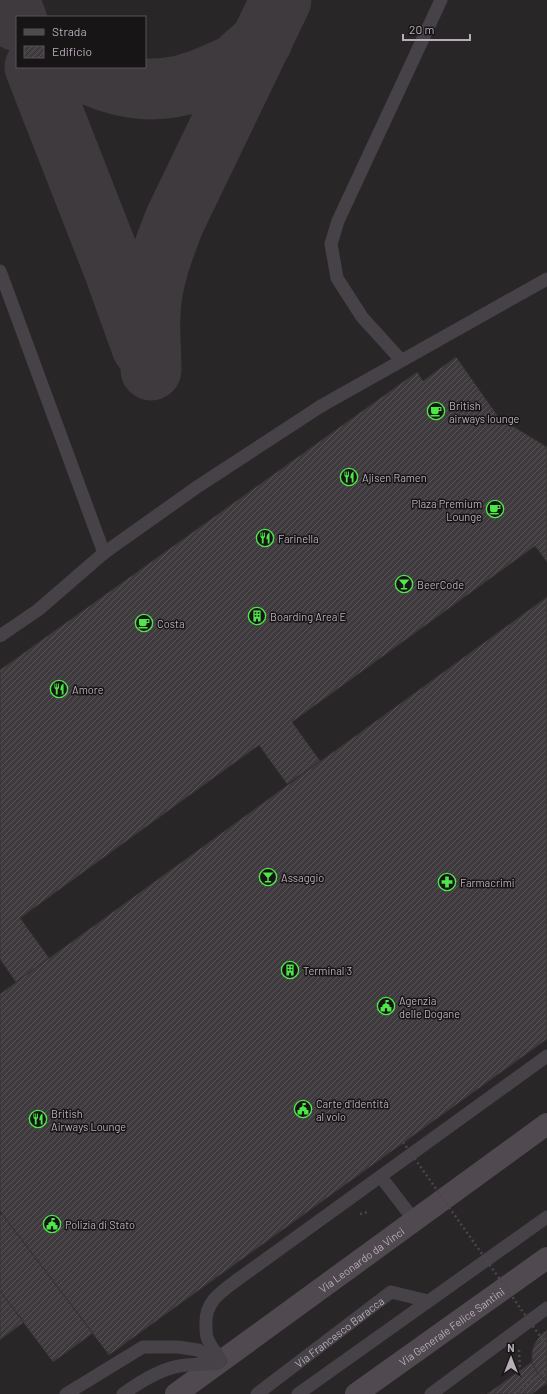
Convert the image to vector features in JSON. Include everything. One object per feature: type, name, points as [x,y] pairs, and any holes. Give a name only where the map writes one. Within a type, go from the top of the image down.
[{"type":"main road","name":"Via Leonardo da Vinci","points":[[176,1394],[547,1124]]},
{"type":"main road","name":"Via Generale Felice Santini","points":[[356,1394],[547,1258]]},
{"type":"lane","points":[[401,360],[362,317],[337,278],[331,244],[338,221],[441,0]]},
{"type":"lane","points":[[0,271],[104,553]]},
{"type":"lane","points":[[0,636],[38,610],[104,553],[197,487],[315,410],[401,360],[547,279]]},
{"type":"lane","points":[[220,1362],[206,1336],[206,1316],[212,1303],[224,1290],[547,1056]]},
{"type":"lane","points":[[381,1177],[414,1220]]},
{"type":"lane","points":[[298,1394],[547,1218]]},
{"type":"lane","name":"Via Francesco Baracca","points":[[257,1394],[391,1292],[428,1302]]},
{"type":"lane","points":[[431,1394],[547,1308]]},
{"type":"lane","points":[[66,1394],[143,1347],[178,1347],[198,1350],[220,1362]]},
{"type":"lane","points":[[123,1394],[139,1382],[169,1369],[185,1365],[220,1362]]},
{"type":"path","points":[[403,1142],[547,1346]]},
{"type":"path","points":[[514,1394],[547,1370]]},
{"type":"shaded area","points":[[0,0],[547,0],[547,1394],[0,1394]]},
{"type":"building","name":"Boarding Area E","points":[[456,357],[499,418],[547,447],[547,562],[535,546],[292,722],[320,761],[287,784],[259,745],[20,918],[49,958],[16,982],[0,959],[0,670],[417,372],[423,381]]},
{"type":"building","name":"Terminal 3","points":[[547,597],[547,1039],[109,1355],[0,1211],[0,994]]},
{"type":"building","points":[[2,1214],[93,1333],[53,1362],[0,1291],[0,1215]]},
{"type":"building","points":[[0,1291],[24,1322],[0,1340]]},
{"type":"building","points":[[547,1330],[547,1382],[535,1369],[532,1362],[532,1352],[535,1343]]},
{"type":"building","points":[[532,1362],[539,1375],[547,1383],[532,1394],[487,1394]]},
{"type":"taxiway","points":[[9,0],[16,18]]},
{"type":"taxiway","points":[[151,370],[151,302],[155,278],[162,254],[175,220],[281,0]]},
{"type":"taxiway","points":[[77,68],[109,82],[126,86],[142,89],[176,87],[212,75],[237,63],[262,41]]},
{"type":"taxiway","points":[[35,68],[114,269],[142,347]]},
{"type":"place","name":"British airways lounge","points":[[436,411]]},
{"type":"place","name":"Ajisen Ramen","points":[[349,477]]},
{"type":"place","name":"Plaza Premium Lounge","points":[[495,509]]},
{"type":"place","name":"Farinella","points":[[265,538]]},
{"type":"place","name":"BeerCode","points":[[404,584]]},
{"type":"place","name":"Boarding Area E","points":[[257,616]]},
{"type":"place","name":"Costa","points":[[144,623]]},
{"type":"place","name":"Amore","points":[[59,689]]},
{"type":"place","name":"Assaggio","points":[[268,877]]},
{"type":"place","name":"Farmacrimi","points":[[447,882]]},
{"type":"place","name":"Terminal 3","points":[[290,970]]},
{"type":"place","name":"Agenzia delle Dogane","points":[[386,1006]]},
{"type":"place","name":"Carte d'Identità al volo","points":[[303,1109]]},
{"type":"place","name":"British Airways Lounge","points":[[38,1119]]},
{"type":"place","name":"Polizia di Stato","points":[[52,1224]]}]
